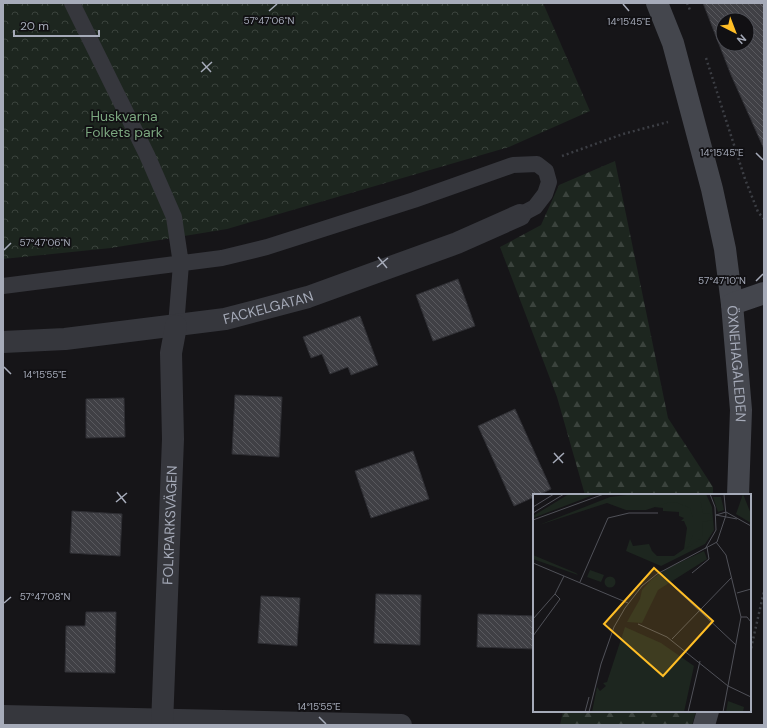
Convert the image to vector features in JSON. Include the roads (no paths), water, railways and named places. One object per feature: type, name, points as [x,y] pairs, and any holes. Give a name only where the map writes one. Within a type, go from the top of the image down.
[{"type":"street","name":"ÖXNEHAGALEDEN","points":[[657,3],[673,43],[693,115],[712,189],[725,249],[732,304],[740,410],[738,494]]},
{"type":"street","name":"FACKELGATAN","points":[[3,342],[64,339],[225,320],[308,297],[457,243],[520,215]]},
{"type":"street","points":[[732,304],[764,293]]},
{"type":"street","name":"FOLKPARKSVÄGEN","points":[[162,722],[173,439],[171,353],[176,326]]},
{"type":"street","points":[[704,725],[708,712]]},
{"type":"street","points":[[3,716],[162,722],[401,725]]},
{"type":"lane","points":[[72,3],[147,155],[174,217],[181,264],[176,326]]},
{"type":"lane","points":[[3,286],[222,258],[267,247],[414,200],[513,165],[537,164],[546,171],[549,182],[545,194],[535,207],[520,215]]},
{"type":"park label","name":"Huskvarna Folkets park","points":[[124,124]]}]
